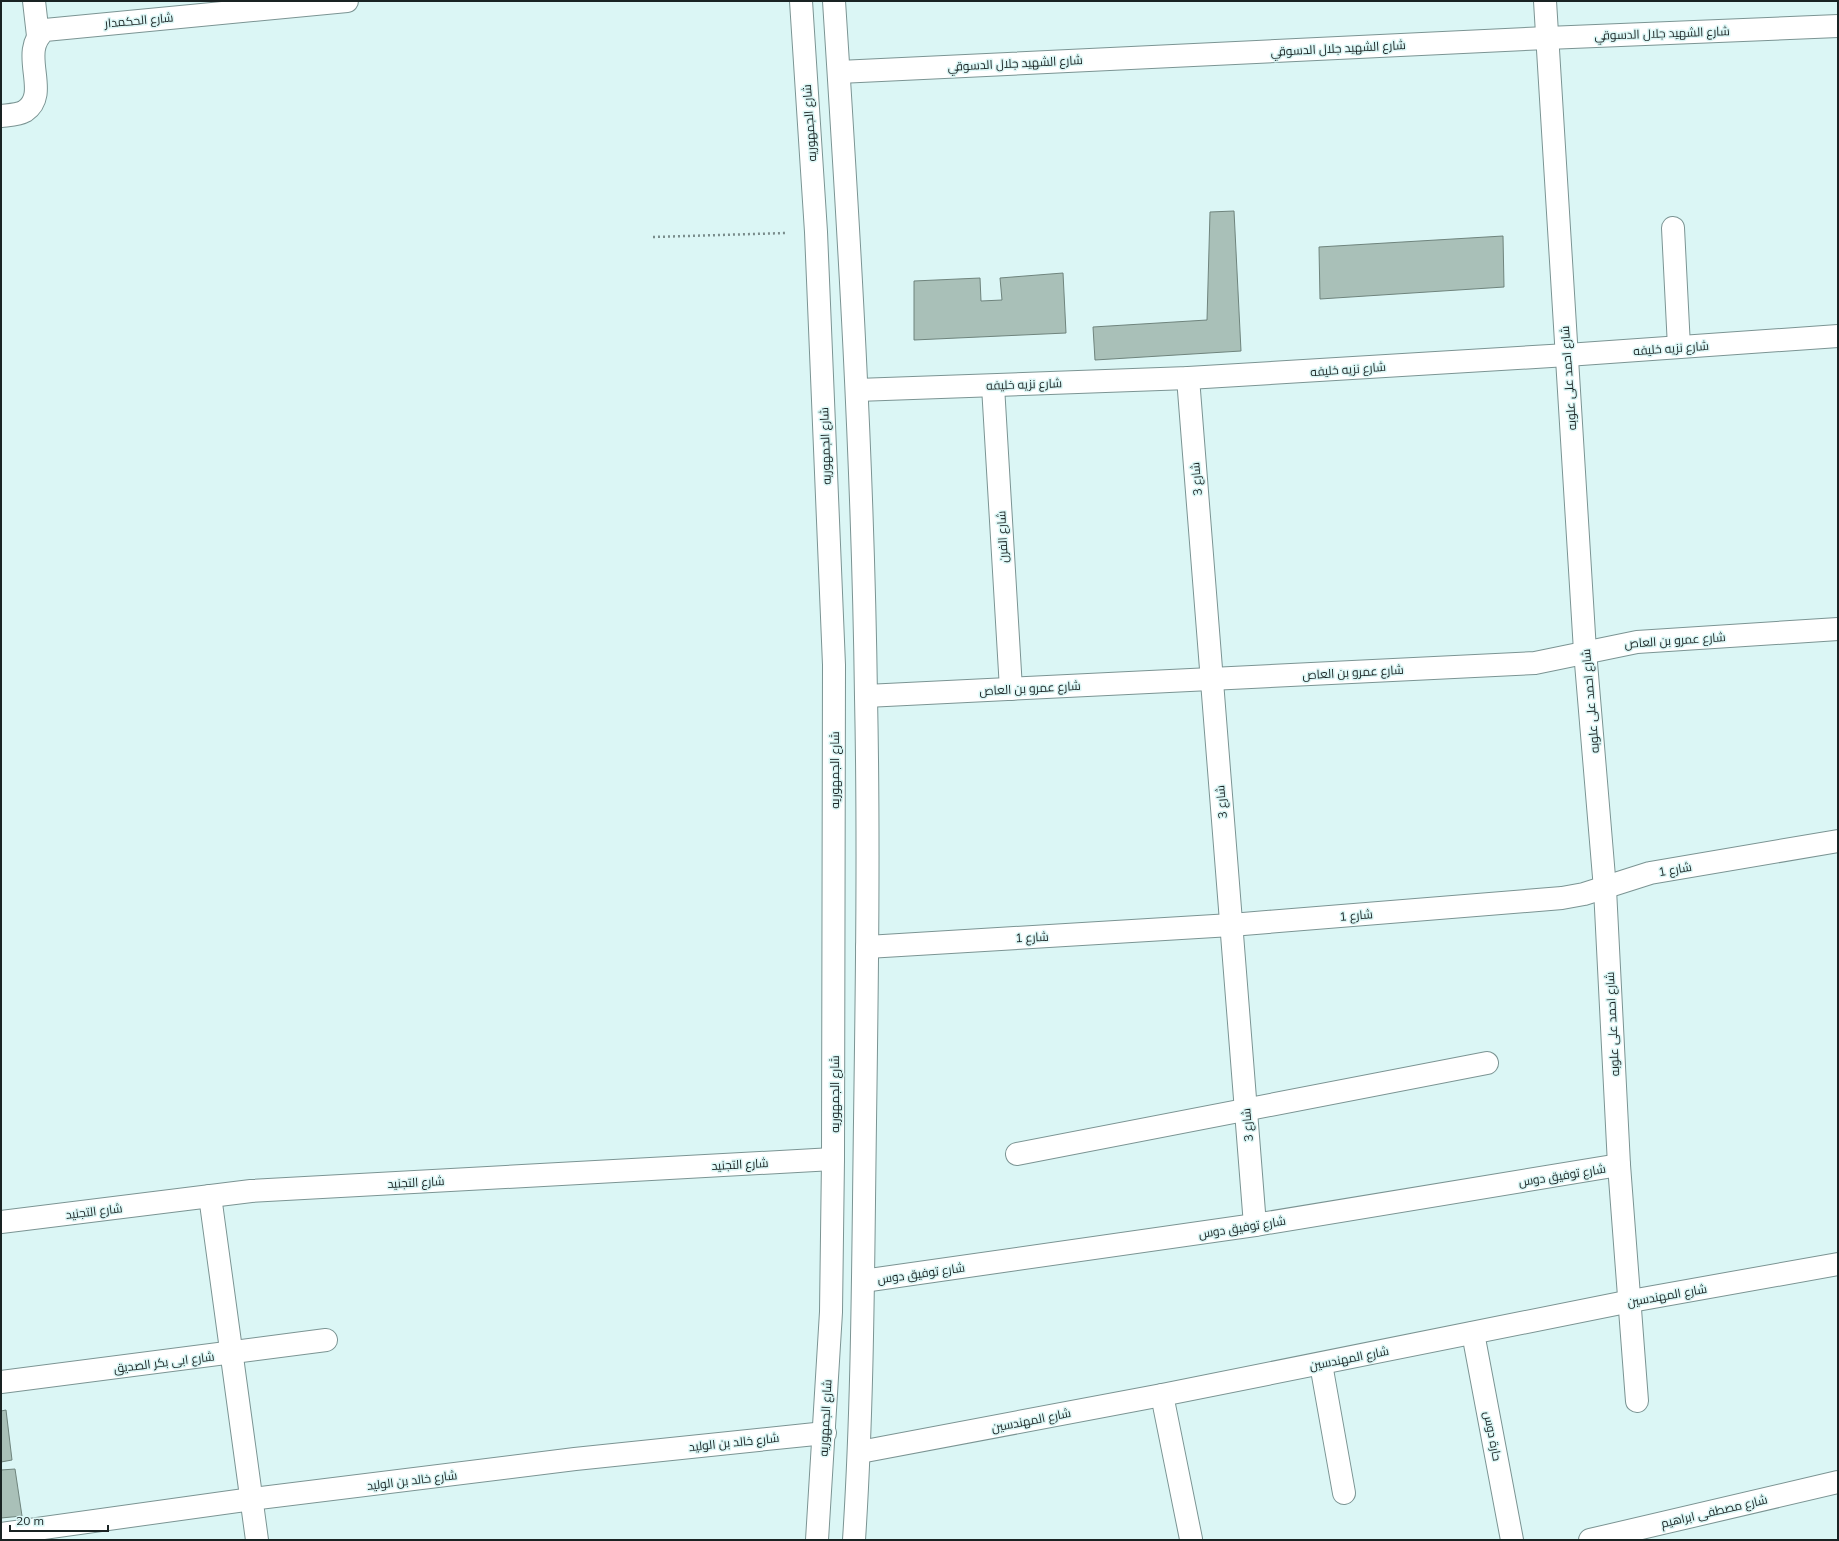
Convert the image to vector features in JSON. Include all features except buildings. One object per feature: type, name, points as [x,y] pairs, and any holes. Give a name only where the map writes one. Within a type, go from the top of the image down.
[{"type":"street","points":[[1,116],[24,112],[34,100],[36,93],[33,49],[38,36],[34,1]]},
{"type":"street","name":"شارع الحكمدار","points":[[38,36],[46,30],[55,28],[276,4],[347,1]]},
{"type":"street","name":"شارع الجمهوريه","points":[[801,1],[816,232],[834,665],[833,1159],[831,1312],[825,1433],[817,1540]]},
{"type":"street","points":[[834,1],[857,390],[866,696],[867,947],[863,1281],[860,1452],[854,1540]]},
{"type":"street","name":"شارع احمد على علوبه","points":[[1544,1],[1586,651],[1605,888],[1619,1165],[1631,1301],[1637,1401]]},
{"type":"street","name":"شارع الشهيد جلال الدسوقي","points":[[839,72],[1547,38],[1838,26]]},
{"type":"street","points":[[1673,228],[1679,347]]},
{"type":"street","name":"شارع نزيه خليفه","points":[[857,390],[1188,378],[1566,355],[1838,336]]},
{"type":"street","name":"شارع 3","points":[[1188,378],[1255,1225]]},
{"type":"street","name":"شارع الفرن","points":[[993,386],[1012,689]]},
{"type":"street","name":"شارع عمرو بن العاص","points":[[866,696],[1534,663],[1586,651],[1637,642],[1838,629]]},
{"type":"street","name":"شارع 1","points":[[867,947],[1231,925],[1562,898],[1584,894],[1650,873],[1838,841]]},
{"type":"street","points":[[1017,1154],[1487,1063]]},
{"type":"street","name":"شارع التجنيد","points":[[1,1222],[259,1191],[833,1159]]},
{"type":"street","name":"شارع توفيق دوس","points":[[863,1281],[1255,1225],[1619,1165]]},
{"type":"street","points":[[210,1196],[257,1540]]},
{"type":"street","name":"شارع المهندسين","points":[[860,1452],[1321,1364],[1631,1301],[1838,1264]]},
{"type":"street","name":"حارة دوس","points":[[1473,1333],[1512,1540]]},
{"type":"street","name":"شارع ابى بكر الصديق","points":[[1,1382],[326,1340]]},
{"type":"street","points":[[1321,1364],[1344,1493]]},
{"type":"street","points":[[1162,1395],[1190,1539]]},
{"type":"street","name":"شارع خالد بن الوليد","points":[[1,1534],[252,1499],[575,1459],[825,1433]]},
{"type":"street","name":"شارع مصطفى ابراهيم","points":[[1590,1540],[1838,1482]]},
{"type":"path","points":[[653,237],[816,232]]}]
